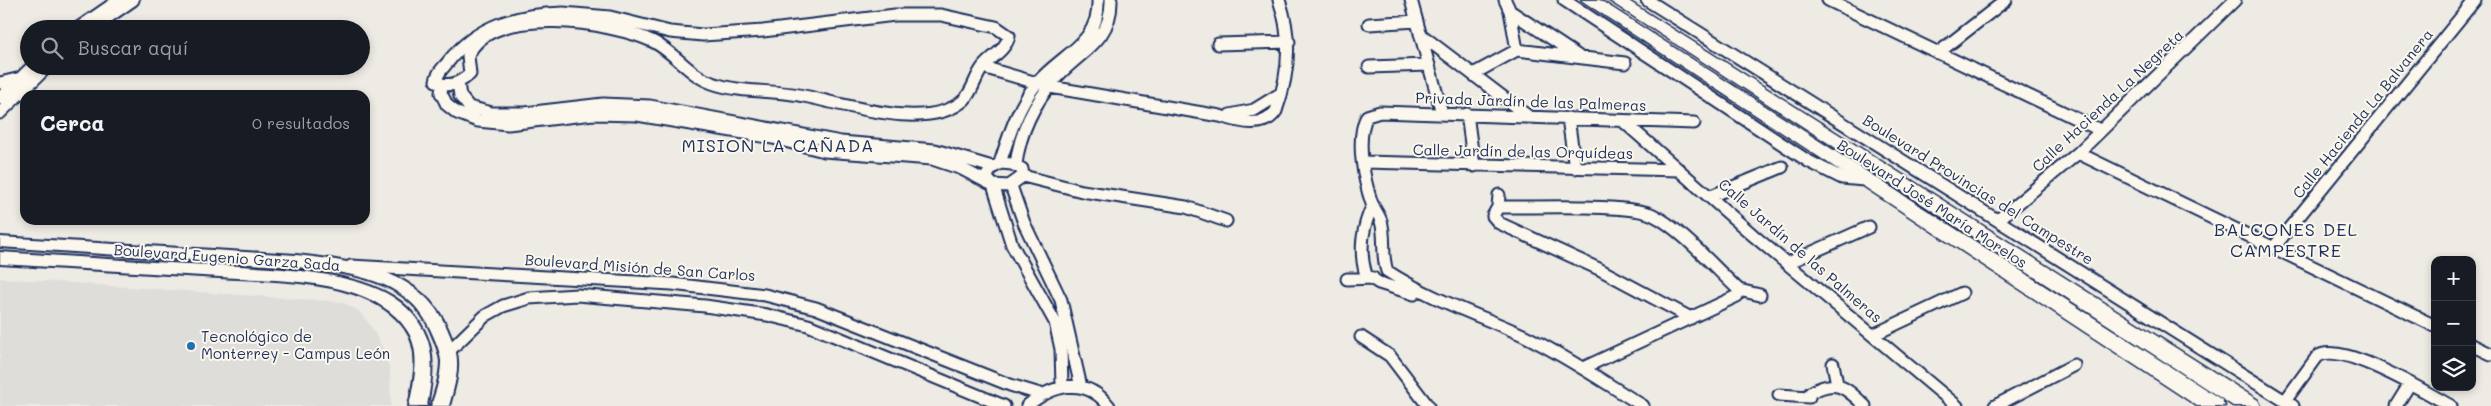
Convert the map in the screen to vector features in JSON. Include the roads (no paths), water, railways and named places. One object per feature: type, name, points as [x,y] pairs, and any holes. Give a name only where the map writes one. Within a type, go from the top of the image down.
[{"type":"main road","name":"Boulevard José María Morelos","points":[[1589,0],[2214,406]]},
{"type":"main road","name":"Boulevard José María Morelos","points":[[1616,0],[2250,406]]},
{"type":"street","points":[[90,20],[119,0]]},
{"type":"street","points":[[104,20],[133,0]]},
{"type":"street","points":[[1062,386],[1060,335],[1051,312],[1012,245],[986,173],[996,165],[1010,129],[1037,83],[1048,70],[1082,42],[1094,28],[1099,11],[1098,0]]},
{"type":"street","points":[[1016,164],[1026,126],[1050,87],[1102,36],[1110,21],[1111,0]]},
{"type":"street","points":[[983,67],[1050,87],[1220,116],[1242,122],[1264,120],[1276,111],[1286,80],[1289,42],[1288,26],[1279,0]]},
{"type":"street","points":[[1411,0],[1442,114]]},
{"type":"street","points":[[1506,0],[1510,11],[1517,50]]},
{"type":"street","points":[[1564,0],[1808,161],[1842,178],[1864,180]]},
{"type":"street","name":"Boulevard Provincias del Campestre","points":[[1647,0],[2289,404]]},
{"type":"street","points":[[1828,0],[2100,130]]},
{"type":"street","points":[[1938,53],[2006,0]]},
{"type":"street","name":"Calle Hacienda La Negreta","points":[[1998,220],[2078,153],[2235,0]]},
{"type":"street","name":"Calle Hacienda La Balvanera","points":[[2274,247],[2475,0]]},
{"type":"street","points":[[1510,11],[1581,58]]},
{"type":"street","points":[[548,13],[599,15],[670,32],[703,35],[763,31],[895,15],[941,15],[996,27],[1008,34],[1008,40],[1004,48],[983,67],[968,96],[959,103],[929,113],[896,114],[799,95],[722,86],[702,79],[656,43],[624,31],[600,25],[562,22],[513,26],[491,34],[476,44],[470,52],[467,66],[470,74],[458,83],[442,85],[436,81],[436,78],[460,48],[483,31],[512,19],[548,13]]},
{"type":"street","points":[[1370,24],[1417,21]]},
{"type":"street","points":[[1420,34],[1530,117]]},
{"type":"street","points":[[1218,44],[1289,42]]},
{"type":"street","points":[[1472,74],[1517,50],[1625,63]]},
{"type":"street","points":[[1369,67],[1429,65]]},
{"type":"street","points":[[444,69],[467,66]]},
{"type":"street","points":[[0,98],[24,75]]},
{"type":"street","points":[[23,90],[39,75]]},
{"type":"street","points":[[0,83],[21,78],[36,78]]},
{"type":"street","points":[[458,83],[460,96],[469,107],[492,113],[525,113],[603,104],[642,105],[841,142],[934,150],[996,165],[1016,164],[1022,169],[1023,176]]},
{"type":"street","points":[[442,85],[441,93],[446,105],[458,113],[478,121],[508,124],[593,114],[637,115],[773,138],[824,151],[932,159],[962,169],[991,184],[1011,186],[1023,176]]},
{"type":"street","points":[[0,112],[20,93]]},
{"type":"street","name":"Privada Jardín de las Palmeras","points":[[1364,162],[1363,120],[1367,116],[1380,112],[1694,122]]},
{"type":"street","points":[[1467,114],[1474,166]]},
{"type":"street","points":[[1568,118],[1575,168]]},
{"type":"street","name":"Calle Jardín de las Palmeras","points":[[1623,121],[1956,406]]},
{"type":"street","points":[[2078,153],[2431,324]]},
{"type":"street","points":[[1364,162],[1372,204],[1381,221],[1384,266],[1391,275],[1526,337],[1583,368],[1643,406]]},
{"type":"street","name":"Calle Jardín de las Orquídeas","points":[[1364,162],[1680,170]]},
{"type":"street","points":[[1711,196],[1782,167]]},
{"type":"street","points":[[1023,176],[1098,194],[1186,207],[1226,222]]},
{"type":"street","points":[[1011,186],[1021,216],[1065,311],[1081,387]]},
{"type":"street","points":[[1692,318],[1599,269],[1499,223],[1493,216],[1498,201],[1623,210],[1652,214],[1670,226],[1739,290],[1760,295]]},
{"type":"street","points":[[1372,204],[1366,219],[1364,243],[1364,269],[1369,278],[1412,294],[1448,302]]},
{"type":"street","points":[[1788,263],[1869,227]]},
{"type":"street","points":[[1012,245],[1032,240]]},
{"type":"street","name":"Boulevard Eugenio Garza Sada","points":[[0,242],[340,265],[384,277],[426,304],[437,322],[448,352],[448,368],[440,406]]},
{"type":"street","name":"Boulevard Eugenio Garza Sada","points":[[0,258],[304,277],[366,290],[396,305],[415,327],[420,340],[425,368],[418,406]]},
{"type":"street","name":"Boulevard Misión de San Carlos","points":[[340,265],[624,281],[722,289],[791,300],[843,318],[1010,385],[1040,394]]},
{"type":"street","points":[[1032,277],[1048,273]]},
{"type":"street","points":[[1347,279],[1391,275]]},
{"type":"street","points":[[615,298],[624,281]]},
{"type":"street","points":[[1583,368],[1737,296],[1739,290]]},
{"type":"street","points":[[1873,335],[1962,293]]},
{"type":"street","name":"Boulevard Misión de San Carlos","points":[[448,352],[478,320],[511,302],[552,295],[615,298],[719,307],[782,317],[840,337],[1004,406]]},
{"type":"street","points":[[1361,337],[1390,356],[1429,405]]},
{"type":"street","points":[[2476,346],[2491,354]]},
{"type":"street","points":[[2289,404],[2314,361],[2327,351],[2348,354],[2451,406]]},
{"type":"street","points":[[1833,364],[1837,384]]},
{"type":"street","points":[[1995,406],[2074,365]]},
{"type":"street","points":[[1814,402],[1810,393],[1823,385],[1837,384],[1845,388],[1865,406]]},
{"type":"street","points":[[2396,406],[2409,385]]},
{"type":"street","points":[[1027,406],[1040,394],[1062,386],[1081,387],[1095,392],[1109,406]]},
{"type":"street","points":[[1779,395],[1814,402]]},
{"type":"place","name":"Tecnológico de Monterrey - Campus León","points":[[191,346]]},
{"type":"district","name":"MISION LA CAÑADA","points":[[778,146]]},
{"type":"district","name":"BALCONES DEL CAMPESTRE","points":[[2286,240]]}]
